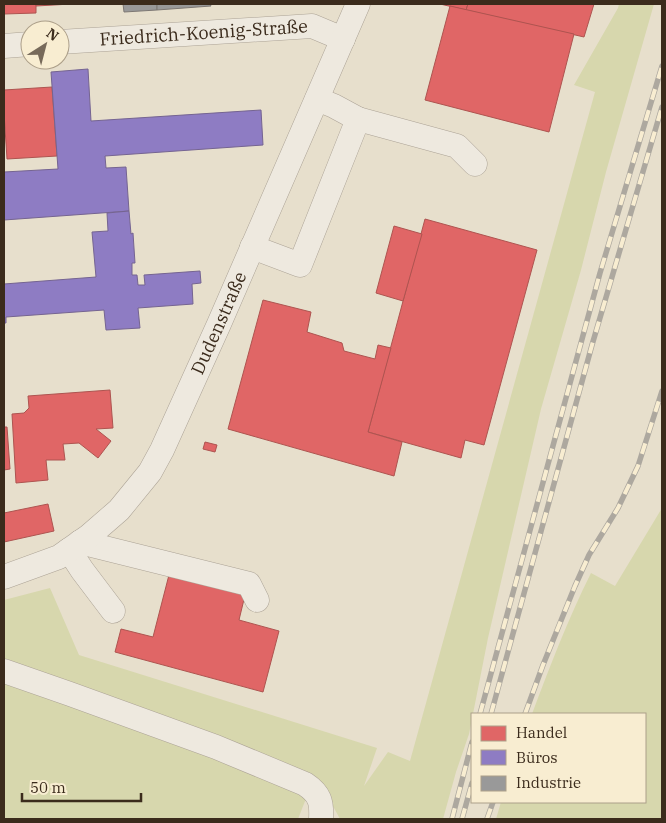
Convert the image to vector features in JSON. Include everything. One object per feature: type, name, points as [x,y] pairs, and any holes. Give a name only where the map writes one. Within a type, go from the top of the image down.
[{"type":"street","name":"Dudenstraße","points":[[4,577],[59,557],[89,536],[119,510],[150,472],[162,450],[358,4]]},
{"type":"street","name":"Friedrich-Koenig-Straße","points":[[70,41],[312,26],[343,39]]},
{"type":"street","points":[[4,46],[20,45]]},
{"type":"street","points":[[317,99],[358,119],[457,146],[475,164]]},
{"type":"street","points":[[252,247],[300,265],[358,119]]},
{"type":"street","points":[[113,611],[82,570],[75,546],[249,584],[257,600]]},
{"type":"street","points":[[4,671],[216,746],[305,784],[313,789],[322,804],[321,819]]},
{"type":"green space","points":[[619,4],[654,4],[541,409],[488,638],[473,713],[471,713],[469,734],[443,819],[340,819],[334,808],[309,776],[4,667],[4,600],[50,588],[79,655],[377,748],[364,786],[388,752],[410,761],[595,92],[574,85]]},
{"type":"green space","points":[[662,508],[662,819],[496,819],[501,803],[646,803],[646,713],[532,713],[567,625],[591,573],[615,586]]},
{"type":"green space","points":[[4,676],[309,791],[298,819],[4,819]]},
{"type":"building: Handel","points":[[4,4],[36,4],[36,13],[4,14]]},
{"type":"building: Handel","points":[[36,4],[71,4],[36,6]]},
{"type":"building: Handel","points":[[440,4],[468,4],[466,10]]},
{"type":"building: Handel","points":[[468,4],[594,4],[584,37],[466,10]]},
{"type":"building: Handel","points":[[450,6],[574,34],[549,132],[425,100]]},
{"type":"building: Handel","points":[[52,87],[57,156],[7,159],[4,90]]},
{"type":"building: Handel","points":[[425,219],[537,250],[484,445],[465,440],[461,458],[368,432]]},
{"type":"building: Handel","points":[[394,226],[422,234],[403,301],[376,293]]},
{"type":"building: Handel","points":[[263,300],[311,312],[307,332],[342,343],[344,351],[375,359],[378,345],[391,348],[368,432],[402,442],[394,476],[228,429]]},
{"type":"building: Handel","points":[[110,390],[113,428],[96,429],[111,441],[98,458],[79,443],[63,444],[65,460],[46,460],[48,480],[16,483],[12,414],[24,413],[29,408],[28,396]]},
{"type":"building: Handel","points":[[4,427],[7,427],[10,469],[4,470]]},
{"type":"building: Handel","points":[[205,442],[217,445],[215,452],[203,449]]},
{"type":"building: Handel","points":[[48,504],[54,531],[4,542],[4,513]]},
{"type":"building: Handel","points":[[170,571],[246,591],[239,620],[279,631],[263,692],[115,652],[121,629],[153,637]]},
{"type":"building: Büros","points":[[88,69],[91,121],[261,110],[263,145],[105,156],[106,168],[126,167],[129,211],[4,220],[4,172],[58,169],[51,72]]},
{"type":"building: Büros","points":[[129,211],[135,263],[132,263],[132,275],[137,275],[138,285],[145,285],[144,275],[200,271],[201,283],[192,284],[193,304],[138,308],[140,328],[106,330],[104,310],[6,317],[6,323],[4,323],[4,284],[96,277],[92,232],[108,231],[107,213]]},
{"type":"building: Industrie","points":[[123,4],[157,4],[157,10],[124,12]]},
{"type":"building: Industrie","points":[[157,4],[210,4],[211,6],[157,10]]},
{"type":"railway","points":[[480,713],[600,273],[662,66]]},
{"type":"railway","points":[[491,713],[592,345],[662,107]]},
{"type":"railway","points":[[525,713],[543,665],[589,555],[618,508],[638,466],[662,391]]},
{"type":"railway","points":[[452,819],[471,746]]},
{"type":"railway","points":[[462,819],[471,787]]},
{"type":"railway","points":[[487,819],[493,803]]}]
